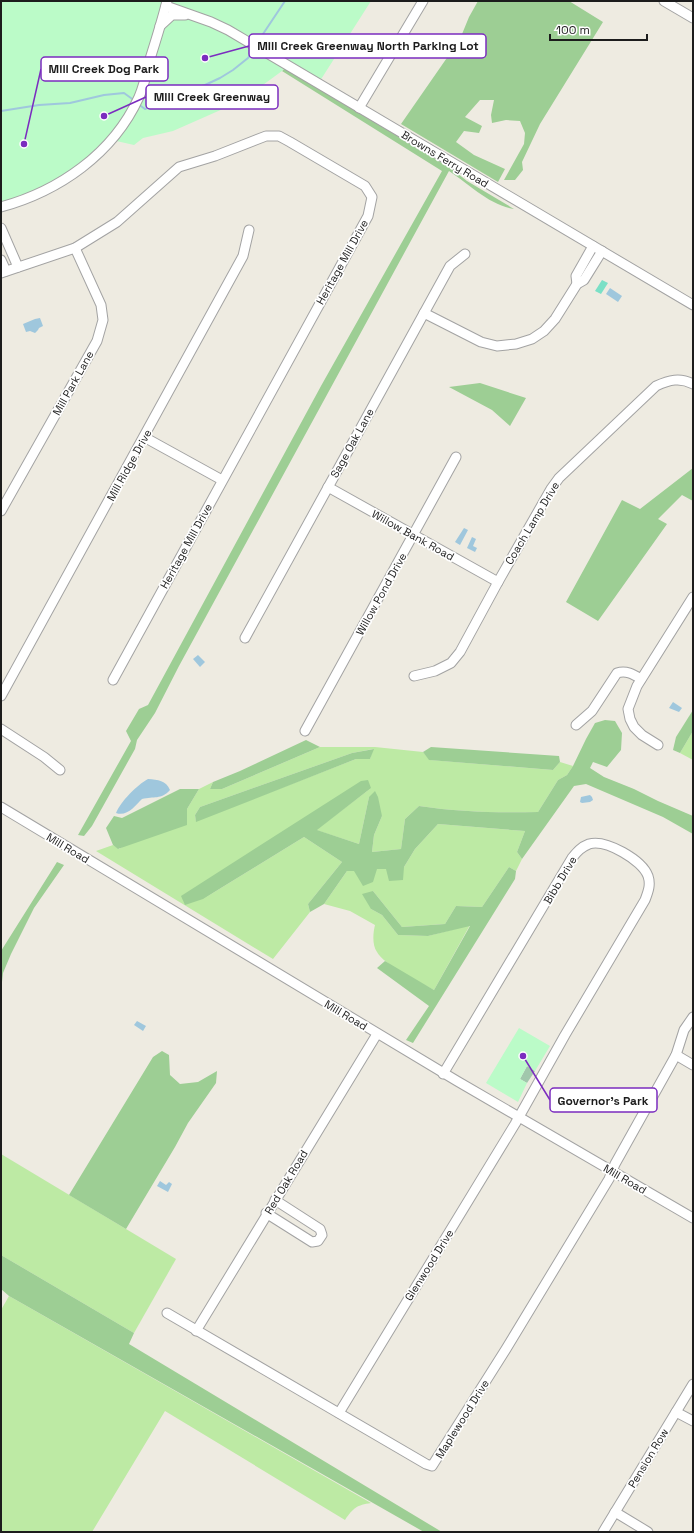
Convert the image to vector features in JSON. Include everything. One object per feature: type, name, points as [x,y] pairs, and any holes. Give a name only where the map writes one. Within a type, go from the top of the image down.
[{"type":"street","name":"Browns Ferry Road","points":[[176,1],[178,6],[194,16]]},
{"type":"street","points":[[358,108],[423,1]]},
{"type":"street","points":[[664,1],[693,18]]},
{"type":"street","name":"Browns Ferry Road","points":[[167,3],[228,30],[693,305]]},
{"type":"street","points":[[1,207],[46,191],[72,176],[91,161],[112,140],[126,120],[139,96],[167,3]]},
{"type":"street","name":"Browns Ferry Road","points":[[160,27],[172,15],[180,14],[194,16]]},
{"type":"street","name":"Heritage Mill Drive","points":[[3,272],[75,248],[117,222],[179,167],[215,156],[266,136],[279,136],[290,142],[366,186],[372,197],[368,216],[113,680]]},
{"type":"street","points":[[1,228],[18,267]]},
{"type":"street","name":"Mill Ridge Drive","points":[[1,696],[243,256],[249,230]]},
{"type":"street","points":[[577,284],[576,276],[593,246]]},
{"type":"street","name":"Mill Park Lane","points":[[1,511],[97,341],[103,320],[101,305],[75,248]]},
{"type":"street","points":[[424,313],[481,342],[497,346],[516,344],[532,339],[544,331],[555,319],[577,284],[584,280],[602,252]]},
{"type":"street","name":"Sage Oak Lane","points":[[245,638],[450,266],[465,254]]},
{"type":"street","points":[[1,260],[3,272]]},
{"type":"street","name":"Coach Lamp Drive","points":[[414,676],[435,671],[451,663],[460,652],[498,582],[551,489],[559,478],[656,386],[676,379],[686,380],[693,384]]},
{"type":"street","points":[[144,437],[222,480]]},
{"type":"street","name":"Willow Pond Drive","points":[[305,731],[456,458]]},
{"type":"street","name":"Willow Bank Road","points":[[328,487],[498,582]]},
{"type":"street","points":[[658,745],[634,727],[630,719],[628,709],[641,679],[693,597]]},
{"type":"street","points":[[576,724],[592,711],[617,673],[622,671],[630,673],[641,679]]},
{"type":"street","points":[[1,729],[44,757],[60,770]]},
{"type":"street","name":"Mill Road","points":[[1,807],[444,1074],[693,1218]]},
{"type":"street","name":"Bibb Drive","points":[[444,1074],[572,858],[579,849],[588,844],[597,843],[611,846],[638,862],[648,877],[650,889],[645,900],[565,1034],[519,1117]]},
{"type":"street","points":[[613,1172],[622,1149],[676,1055],[684,1030],[693,1017]]},
{"type":"street","name":"Red Oak Road","points":[[196,1331],[266,1213],[377,1034]]},
{"type":"street","points":[[676,1055],[693,1065]]},
{"type":"street","name":"Glenwood Drive","points":[[339,1413],[519,1117]]},
{"type":"street","name":"Maplewood Drive","points":[[167,1313],[426,1464],[432,1466],[510,1342],[613,1172]]},
{"type":"street","points":[[266,1213],[312,1242],[318,1241],[322,1235],[320,1229],[275,1200]]},
{"type":"street","name":"Pension Row","points":[[603,1532],[693,1384]]},
{"type":"street","points":[[676,1412],[693,1421]]},
{"type":"street","points":[[615,1512],[648,1532]]},
{"type":"green space","points":[[1,1],[371,1],[318,84],[287,65],[282,71],[241,101],[173,131],[143,138],[134,145],[112,140],[72,175],[1,208]]},
{"type":"green space","points":[[478,1],[569,1],[603,22],[540,124],[522,162],[523,170],[515,180],[504,180],[524,144],[525,133],[520,121],[506,120],[492,123],[491,115],[494,100],[480,100],[465,117],[482,126],[479,133],[464,131],[456,142],[474,155],[505,169],[498,182],[401,124],[460,39],[469,17]]},
{"type":"green space","points":[[285,68],[452,169],[467,181],[514,209],[505,207],[488,199],[449,171],[179,666],[155,713],[137,740],[135,749],[92,826],[84,836],[78,835],[131,741],[126,731],[139,709],[148,705],[321,386],[442,171],[282,71]]},
{"type":"green space","points":[[602,280],[608,283],[601,294],[595,291]]},
{"type":"green space","points":[[480,383],[526,398],[510,426],[492,410],[449,387]]},
{"type":"green space","points":[[693,468],[693,501],[682,495],[658,519],[667,524],[598,621],[566,602],[622,500],[640,509]]},
{"type":"green space","points":[[693,710],[693,731],[680,753],[673,750],[676,737]]},
{"type":"green space","points":[[605,720],[615,721],[622,733],[621,750],[607,767],[593,762],[590,768],[604,777],[693,816],[693,834],[663,817],[586,784],[574,786],[522,859],[517,852],[525,831],[438,824],[415,849],[404,867],[403,880],[389,881],[386,869],[377,869],[373,882],[363,886],[354,871],[347,871],[324,904],[310,912],[308,904],[342,862],[304,837],[203,899],[185,905],[181,896],[361,781],[368,780],[371,788],[317,830],[359,844],[369,797],[375,791],[378,797],[382,816],[374,835],[372,852],[401,849],[405,819],[419,806],[478,812],[538,812],[558,780],[567,775],[573,766],[595,723]]},
{"type":"green space","points":[[693,731],[693,760],[680,753]]},
{"type":"green space","points":[[306,740],[320,747],[222,789],[210,789],[213,782]]},
{"type":"green space","points":[[320,747],[375,747],[423,752],[430,760],[553,770],[560,762],[573,766],[567,775],[558,780],[538,812],[478,812],[419,806],[405,819],[401,849],[372,852],[374,835],[382,816],[369,797],[359,844],[316,830],[371,788],[203,899],[304,837],[342,862],[308,904],[310,912],[273,959],[96,851],[113,845],[119,849],[187,809],[199,789],[213,782],[210,789],[222,789]],"holes":[[[373,749],[370,759],[356,759],[196,821],[195,815],[200,807],[352,753]]]},
{"type":"green space","points":[[431,747],[559,756],[560,762],[553,770],[429,760],[423,752]]},
{"type":"green space","points":[[374,749],[370,759],[356,759],[196,822],[195,815],[200,807],[352,753]]},
{"type":"green space","points":[[180,789],[199,789],[187,809],[187,825],[118,849],[113,845],[106,828],[114,816],[122,818]]},
{"type":"green space","points":[[438,824],[525,831],[517,852],[522,859],[516,871],[509,867],[482,907],[456,906],[445,924],[402,927],[373,891],[371,909],[382,915],[398,935],[428,936],[470,925],[434,990],[403,973],[381,957],[375,949],[373,935],[375,925],[350,911],[324,904],[347,871],[404,867],[415,849]]},
{"type":"green space","points":[[57,862],[64,865],[34,908],[11,954],[3,973],[1,991],[1,951]]},
{"type":"green space","points":[[509,867],[516,871],[515,879],[413,1043],[406,1040],[429,1006],[377,968],[385,961],[434,990],[470,926],[428,936],[398,935],[382,915],[371,909],[362,894],[373,891],[402,927],[445,924],[456,906],[482,907]]},
{"type":"green space","points":[[519,1028],[550,1046],[535,1071],[527,1066],[520,1079],[527,1083],[518,1102],[486,1083]]},
{"type":"green space","points":[[162,1051],[169,1055],[170,1075],[180,1084],[198,1082],[217,1071],[216,1083],[188,1123],[126,1229],[69,1195],[153,1057]]},
{"type":"green space","points":[[527,1066],[535,1071],[527,1083],[520,1079]]},
{"type":"green space","points":[[1,1154],[176,1259],[134,1333],[1,1255]]},
{"type":"green space","points":[[1,1255],[134,1333],[129,1344],[442,1532],[424,1532],[9,1296],[1,1289]]},
{"type":"green space","points":[[9,1296],[371,1503],[356,1508],[345,1520],[165,1411],[92,1532],[1,1532],[1,1310]]},
{"type":"water","points":[[610,288],[622,296],[618,302],[606,294]]},
{"type":"water","points":[[40,318],[43,326],[35,333],[30,331],[26,332],[23,324]]},
{"type":"water","points":[[464,528],[468,530],[460,545],[455,542]]},
{"type":"water","points":[[472,537],[476,539],[473,546],[477,548],[475,552],[467,548]]},
{"type":"water","points":[[198,655],[205,662],[200,667],[193,659]]},
{"type":"water","points":[[673,702],[682,708],[679,712],[669,708]]},
{"type":"water","points":[[148,779],[164,782],[170,790],[164,795],[142,799],[134,808],[127,812],[120,814],[116,813],[118,808],[130,794]]},
{"type":"water","points":[[590,795],[593,800],[590,802],[580,802],[581,797]]},
{"type":"water","points":[[137,1021],[146,1026],[143,1031],[134,1025]]},
{"type":"water","points":[[160,1181],[166,1185],[169,1182],[172,1184],[168,1192],[157,1186]]},
{"type":"waterway","points":[[257,43],[285,1]]},
{"type":"waterway","points":[[138,104],[145,109],[220,78],[248,58],[254,49]]},
{"type":"waterway","points":[[1,111],[39,105],[70,103],[104,95],[124,93],[135,101]]},
{"type":"place","name":"Mill Creek Greenway North Parking Lot","points":[[205,58]]},
{"type":"place","name":"Mill Creek Greenway","points":[[104,116]]},
{"type":"place","name":"Mill Creek Dog Park","points":[[24,144]]},
{"type":"place","name":"Governor's Park","points":[[523,1056]]}]
